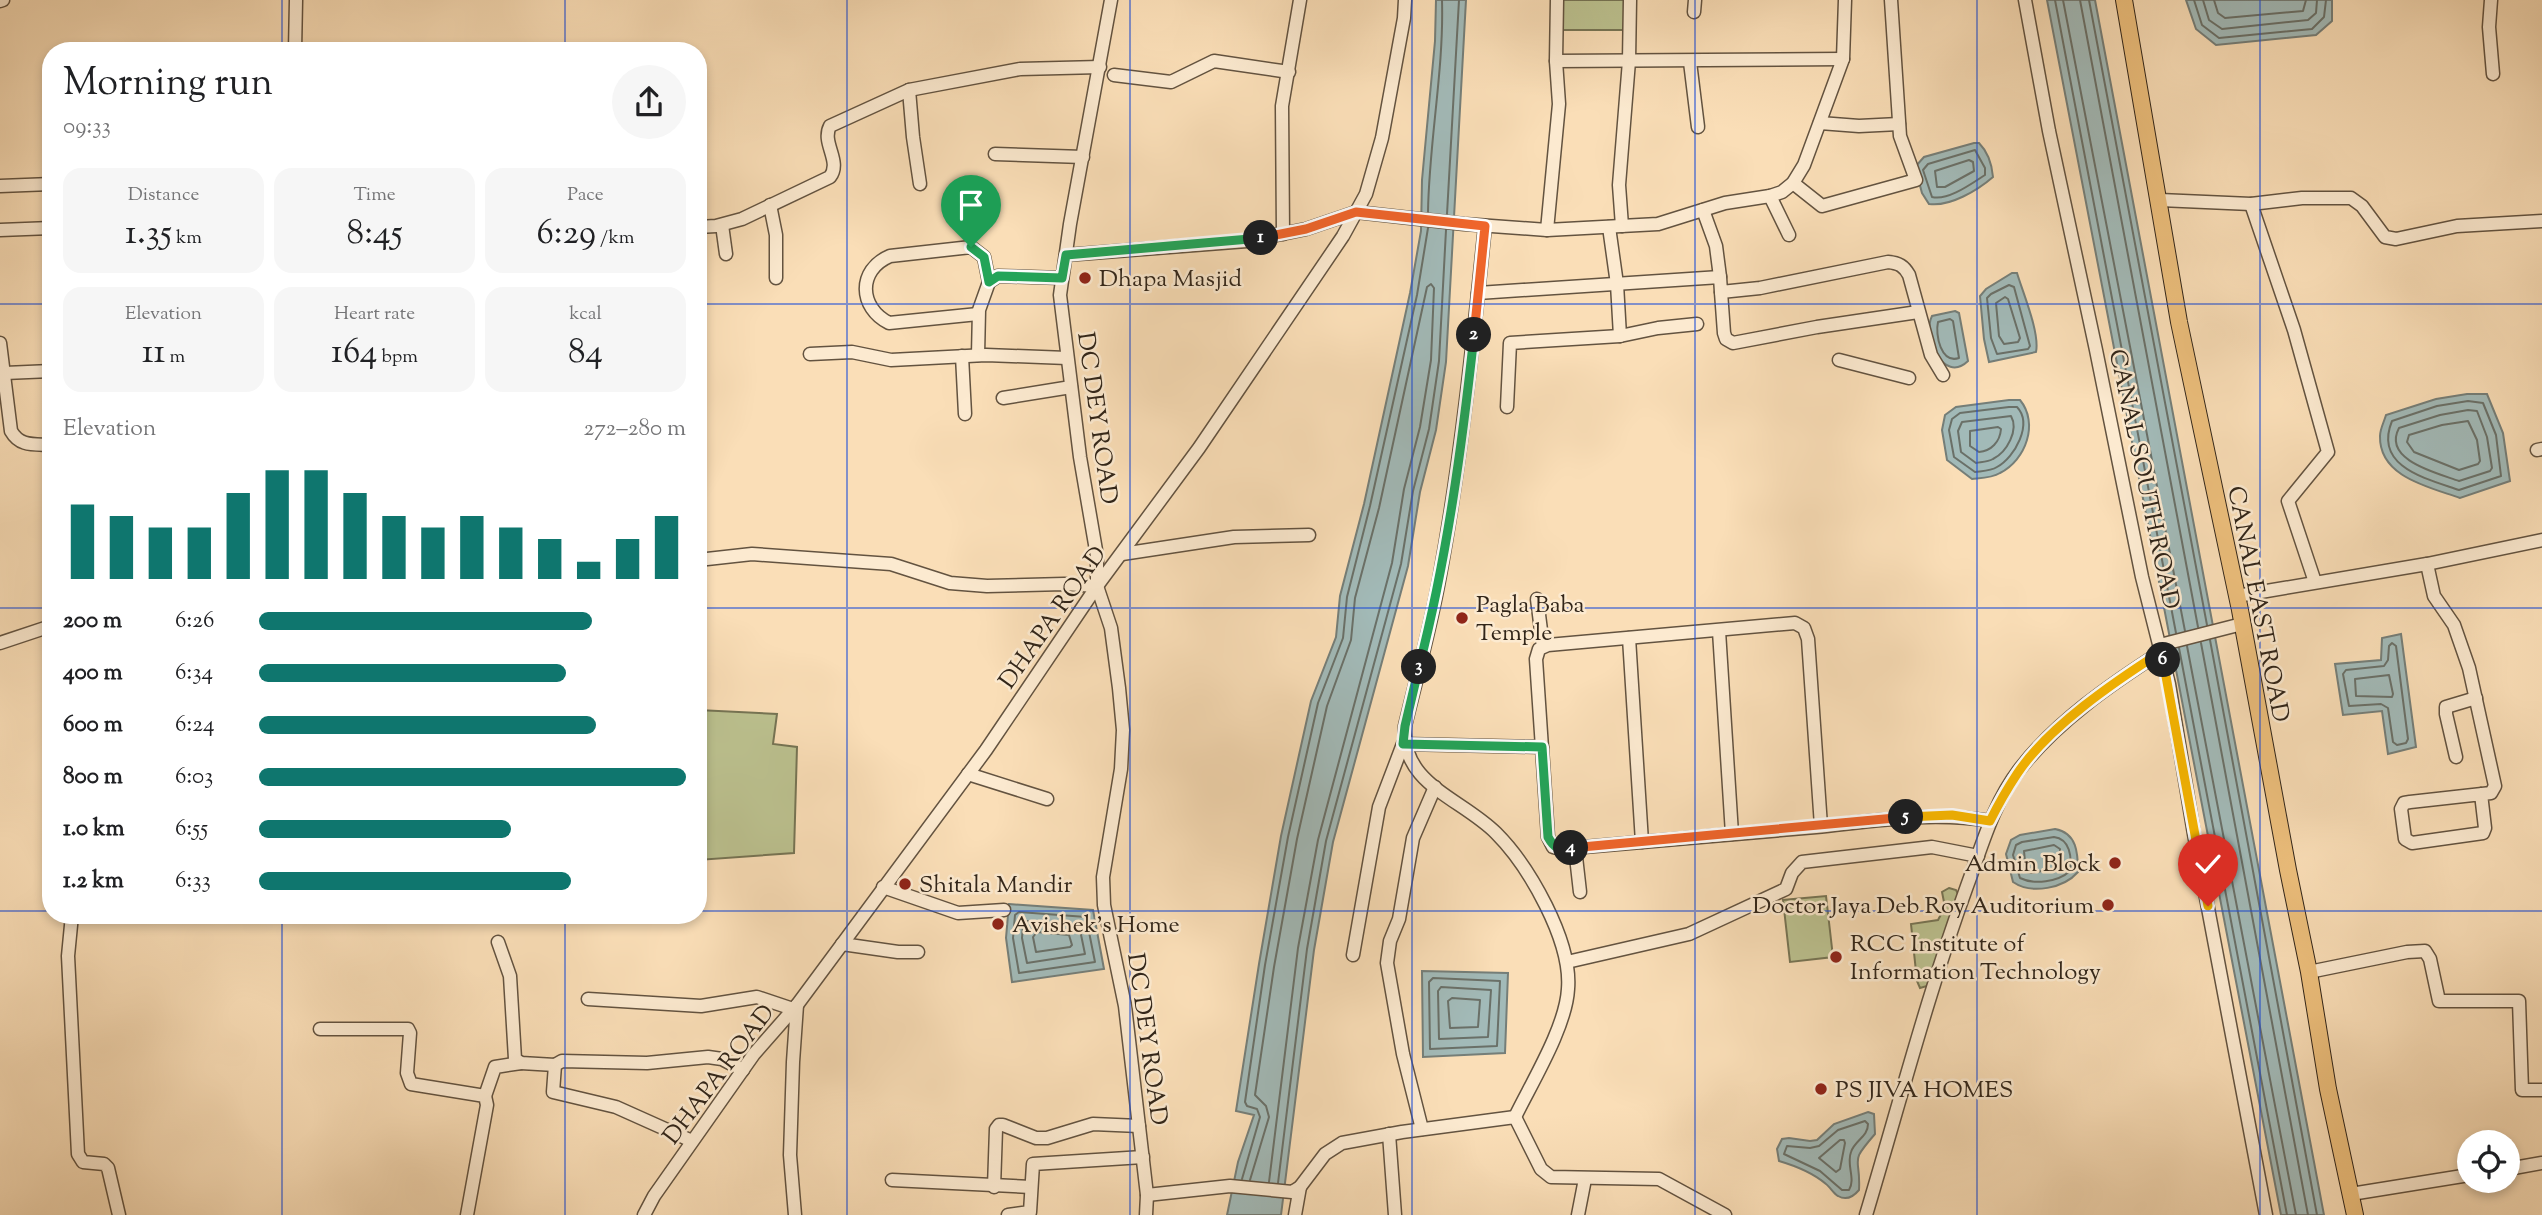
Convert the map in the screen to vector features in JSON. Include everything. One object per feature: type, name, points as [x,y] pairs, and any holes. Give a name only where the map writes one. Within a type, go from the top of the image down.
[{"type":"main road","name":"CANAL EAST ROAD","points":[[2124,0],[2179,322],[2236,596],[2235,625],[2309,972],[2328,1089],[2355,1215]]},
{"type":"street","points":[[295,42],[296,0]]},
{"type":"street","name":"DC DEY ROAD","points":[[1111,0],[1060,295],[1097,556],[1097,586],[1111,628],[1123,730],[1121,769],[1103,877],[1104,905],[1120,975],[1143,1157],[1146,1215]]},
{"type":"street","points":[[1283,234],[1282,106],[1300,0]]},
{"type":"street","name":"DHAPA ROAD","points":[[644,1215],[654,1195],[743,1070],[795,1007],[968,774],[1097,586],[1199,448],[1343,236],[1366,194],[1381,138],[1405,0]]},
{"type":"street","points":[[1547,230],[1559,104],[1556,61],[1557,0]]},
{"type":"street","points":[[1622,226],[1619,185],[1629,61],[1630,0]]},
{"type":"street","points":[[1066,255],[1247,241],[1306,229],[1356,212],[1464,225],[1547,230],[1658,224],[1725,203],[1770,196],[1782,192],[1793,183],[1804,165],[1843,59],[1845,0]]},
{"type":"street","points":[[1793,183],[1822,206],[1916,180],[1900,136],[1891,0]]},
{"type":"street","name":"CANAL SOUTH ROAD","points":[[2025,0],[2049,131],[2142,577],[2163,647],[2194,834],[2266,1215]]},
{"type":"street","points":[[2491,0],[2489,27],[2493,74]]},
{"type":"street","points":[[1556,61],[1843,59]]},
{"type":"street","points":[[1114,75],[1171,82],[1214,61],[1289,72]]},
{"type":"street","points":[[1690,62],[1698,127]]},
{"type":"street","points":[[707,226],[742,219],[830,177],[835,165],[827,136],[830,126],[909,90],[1020,69],[1100,67]]},
{"type":"street","points":[[909,90],[920,184]]},
{"type":"street","points":[[1820,123],[1858,126],[1899,124]]},
{"type":"street","points":[[995,154],[1083,157]]},
{"type":"street","points":[[0,186],[42,184]]},
{"type":"street","points":[[1770,196],[1788,235]]},
{"type":"street","points":[[2160,200],[2251,204],[2302,198],[2351,198],[2362,206],[2385,237],[2396,239],[2458,226],[2542,220]]},
{"type":"street","points":[[2251,204],[2294,330],[2328,452],[2288,501],[2315,582]]},
{"type":"street","points":[[770,205],[777,251],[776,278]]},
{"type":"street","points":[[1703,210],[1716,246],[1724,333],[1726,339],[1733,343],[1918,312]]},
{"type":"street","points":[[722,225],[726,254]]},
{"type":"street","points":[[1353,955],[1379,807],[1403,744],[1440,576],[1467,399],[1485,226]]},
{"type":"street","points":[[1609,227],[1617,284],[1620,336]]},
{"type":"street","points":[[0,230],[42,228]]},
{"type":"street","points":[[978,314],[889,323],[878,317],[870,306],[866,285],[869,271],[880,260],[890,256],[971,247],[984,257],[989,282],[978,314],[978,355]]},
{"type":"street","points":[[1721,292],[1760,288],[1888,262],[1897,263],[1905,268],[1931,355],[1943,375]]},
{"type":"street","points":[[989,282],[998,276],[1062,278]]},
{"type":"street","points":[[1478,293],[1720,277]]},
{"type":"street","points":[[1507,407],[1510,343],[1620,336],[1697,324]]},
{"type":"street","points":[[1,348],[9,422],[15,437],[23,443],[42,444]]},
{"type":"street","points":[[810,354],[852,352],[891,360],[978,355],[1067,358]]},
{"type":"street","points":[[962,356],[965,414]]},
{"type":"street","points":[[1839,360],[1909,378]]},
{"type":"street","points":[[5,373],[42,371]]},
{"type":"street","points":[[1003,398],[1071,387]]},
{"type":"street","points":[[1122,554],[1234,537],[1309,535]]},
{"type":"street","points":[[2236,596],[2427,564],[2542,540]]},
{"type":"street","points":[[707,559],[752,554],[891,564],[950,583],[987,586],[1097,586]]},
{"type":"street","points":[[2427,564],[2434,596],[2458,635],[2476,698],[2495,786],[2491,793],[2481,794],[2404,803],[2401,809],[2405,839],[2412,843],[2483,833],[2485,828],[2481,794]]},
{"type":"street","points":[[1537,599],[1543,646]]},
{"type":"street","points":[[1821,826],[1808,639],[1804,628],[1795,623],[1543,646],[1539,649],[1536,659],[1548,837],[1553,847],[1575,848],[1821,826],[1926,816],[1952,815],[1990,821]]},
{"type":"street","points":[[1866,1215],[1947,943],[1990,821],[2017,772],[2047,738],[2163,647],[2235,625]]},
{"type":"street","points":[[0,643],[42,629]]},
{"type":"street","points":[[1719,631],[1732,834]]},
{"type":"street","points":[[1629,638],[1642,842]]},
{"type":"street","points":[[2456,757],[2446,707],[2476,698]]},
{"type":"street","points":[[1403,744],[1542,747]]},
{"type":"street","points":[[1403,744],[1409,761],[1419,776],[1495,833],[1511,851],[1547,906],[1567,962],[1568,989],[1563,1017],[1515,1117]]},
{"type":"street","points":[[968,774],[1047,799]]},
{"type":"street","points":[[1422,1129],[1403,1054],[1387,963],[1388,951],[1399,919],[1413,838],[1434,787]]},
{"type":"street","points":[[1567,962],[1666,940],[1706,927],[1777,895],[1786,888],[1792,873],[1802,862],[1932,847],[1978,856]]},
{"type":"street","points":[[1575,848],[1580,892]]},
{"type":"street","points":[[883,887],[958,913],[1004,910]]},
{"type":"street","points":[[71,924],[68,956],[78,1154],[82,1162],[104,1164],[108,1168],[119,1215]]},
{"type":"street","points":[[498,942],[510,976],[515,1059],[521,1063]]},
{"type":"street","points":[[842,944],[918,952]]},
{"type":"street","points":[[2309,972],[2407,952],[2425,951],[2439,1001],[2519,1001],[2522,1090],[2542,1090]]},
{"type":"street","points":[[588,999],[701,1006],[757,997],[795,1007],[790,1155],[795,1215]]},
{"type":"street","points":[[320,1028],[408,1029],[410,1034],[407,1073],[411,1084],[485,1096]]},
{"type":"street","points":[[467,1215],[487,1105],[485,1096],[495,1067],[521,1063],[555,1065],[562,1061],[647,1063],[708,1056],[722,1059],[743,1070]]},
{"type":"street","points":[[555,1065],[553,1092],[616,1107],[692,1142]]},
{"type":"street","points":[[1295,1215],[1296,1189],[1325,1154],[1342,1143],[1515,1117]]},
{"type":"street","points":[[1515,1117],[1541,1168],[1551,1177],[1659,1179],[1725,1215]]},
{"type":"street","points":[[994,1186],[996,1129],[999,1125],[1037,1138],[1047,1138],[1093,1124],[1139,1126]]},
{"type":"street","points":[[1389,1134],[1395,1215]]},
{"type":"street","points":[[1008,1215],[1030,1212],[1033,1164],[1143,1157]]},
{"type":"street","points":[[2520,1167],[2542,1163]]},
{"type":"street","points":[[2351,1194],[2457,1177]]},
{"type":"street","points":[[1578,1215],[1585,1179]]},
{"type":"street","points":[[892,1180],[1031,1187]]},
{"type":"street","points":[[1147,1195],[1230,1186],[1296,1189]]},
{"type":"green space","points":[[1557,0],[1625,0],[1626,30],[1559,30]]},
{"type":"green space","points":[[707,710],[777,714],[773,744],[797,747],[794,853],[707,859]]},
{"type":"green space","points":[[1949,888],[1956,890],[1959,896],[1927,986],[1920,988],[1911,924],[1938,920],[1945,907],[1942,892]]},
{"type":"green space","points":[[1826,896],[1833,957],[1790,962],[1783,900]]},
{"type":"water","points":[[1436,0],[1466,0],[1446,362],[1436,430],[1420,492],[1408,566],[1333,842],[1314,950],[1281,1215],[1227,1215],[1238,1162],[1254,1115],[1236,1111],[1281,836],[1311,701],[1336,637],[1340,596],[1364,504],[1421,231],[1422,180],[1435,41]]},
{"type":"water","points":[[2047,0],[2095,0],[2324,1215],[2281,1215]]},
{"type":"water","points":[[2186,0],[2332,0],[2332,21],[2316,35],[2216,45],[2196,29]]},
{"type":"water","points":[[1979,143],[1985,150],[1993,177],[1955,200],[1929,204],[1922,193],[1915,167],[1924,157]]},
{"type":"water","points":[[2012,273],[2017,273],[2030,313],[2036,334],[2036,352],[1989,362],[1980,296],[1986,289]]},
{"type":"water","points":[[1955,311],[1959,313],[1968,361],[1959,367],[1950,367],[1937,355],[1932,345],[1930,324],[1932,316]]},
{"type":"water","points":[[2487,394],[2503,433],[2510,481],[2460,498],[2421,484],[2397,471],[2382,450],[2380,433],[2386,415],[2436,399]]},
{"type":"water","points":[[2020,400],[2029,419],[2023,450],[2009,467],[2000,473],[1972,479],[1947,460],[1942,430],[1945,415],[1956,407]]},
{"type":"water","points":[[2401,634],[2416,747],[2388,754],[2382,711],[2343,715],[2335,664],[2381,660],[2382,638]]},
{"type":"water","points":[[2055,829],[2072,839],[2077,851],[2078,872],[2065,882],[2047,888],[2029,888],[2013,882],[2006,854],[2011,840],[2020,835]]},
{"type":"water","points":[[1009,904],[1093,910],[1104,969],[1012,982],[1006,938]]},
{"type":"water","points":[[1422,971],[1508,973],[1505,1053],[1423,1057]]},
{"type":"water","points":[[1868,1112],[1874,1114],[1875,1134],[1859,1156],[1859,1190],[1853,1196],[1838,1196],[1815,1176],[1779,1161],[1777,1149],[1782,1139],[1817,1140],[1834,1124]]},
{"type":"place","name":"Dhapa Masjid","points":[[1085,278]]},
{"type":"place","name":"Pagla Baba Temple","points":[[1462,618]]},
{"type":"place","name":"Admin Block","points":[[2115,863]]},
{"type":"place","name":"Shitala Mandir","points":[[905,884]]},
{"type":"place","name":"Doctor Jaya Deb Roy Auditorium","points":[[2108,905]]},
{"type":"place","name":"Avishek's Home","points":[[998,924]]},
{"type":"place","name":"RCC Institute of Information Technology","points":[[1836,957]]},
{"type":"place","name":"PS JIVA HOMES","points":[[1821,1089]]},
{"type":"route","points":[[971,247],[984,257],[989,282],[998,276],[1062,278],[1066,255],[1247,241],[1306,229],[1356,212],[1485,226],[1467,399],[1440,576],[1403,744],[1542,747],[1548,837],[1553,847],[1561,849],[1926,816],[1952,815],[1990,821],[2017,772],[2047,738],[2126,674],[2161,652],[2208,906]]}]
